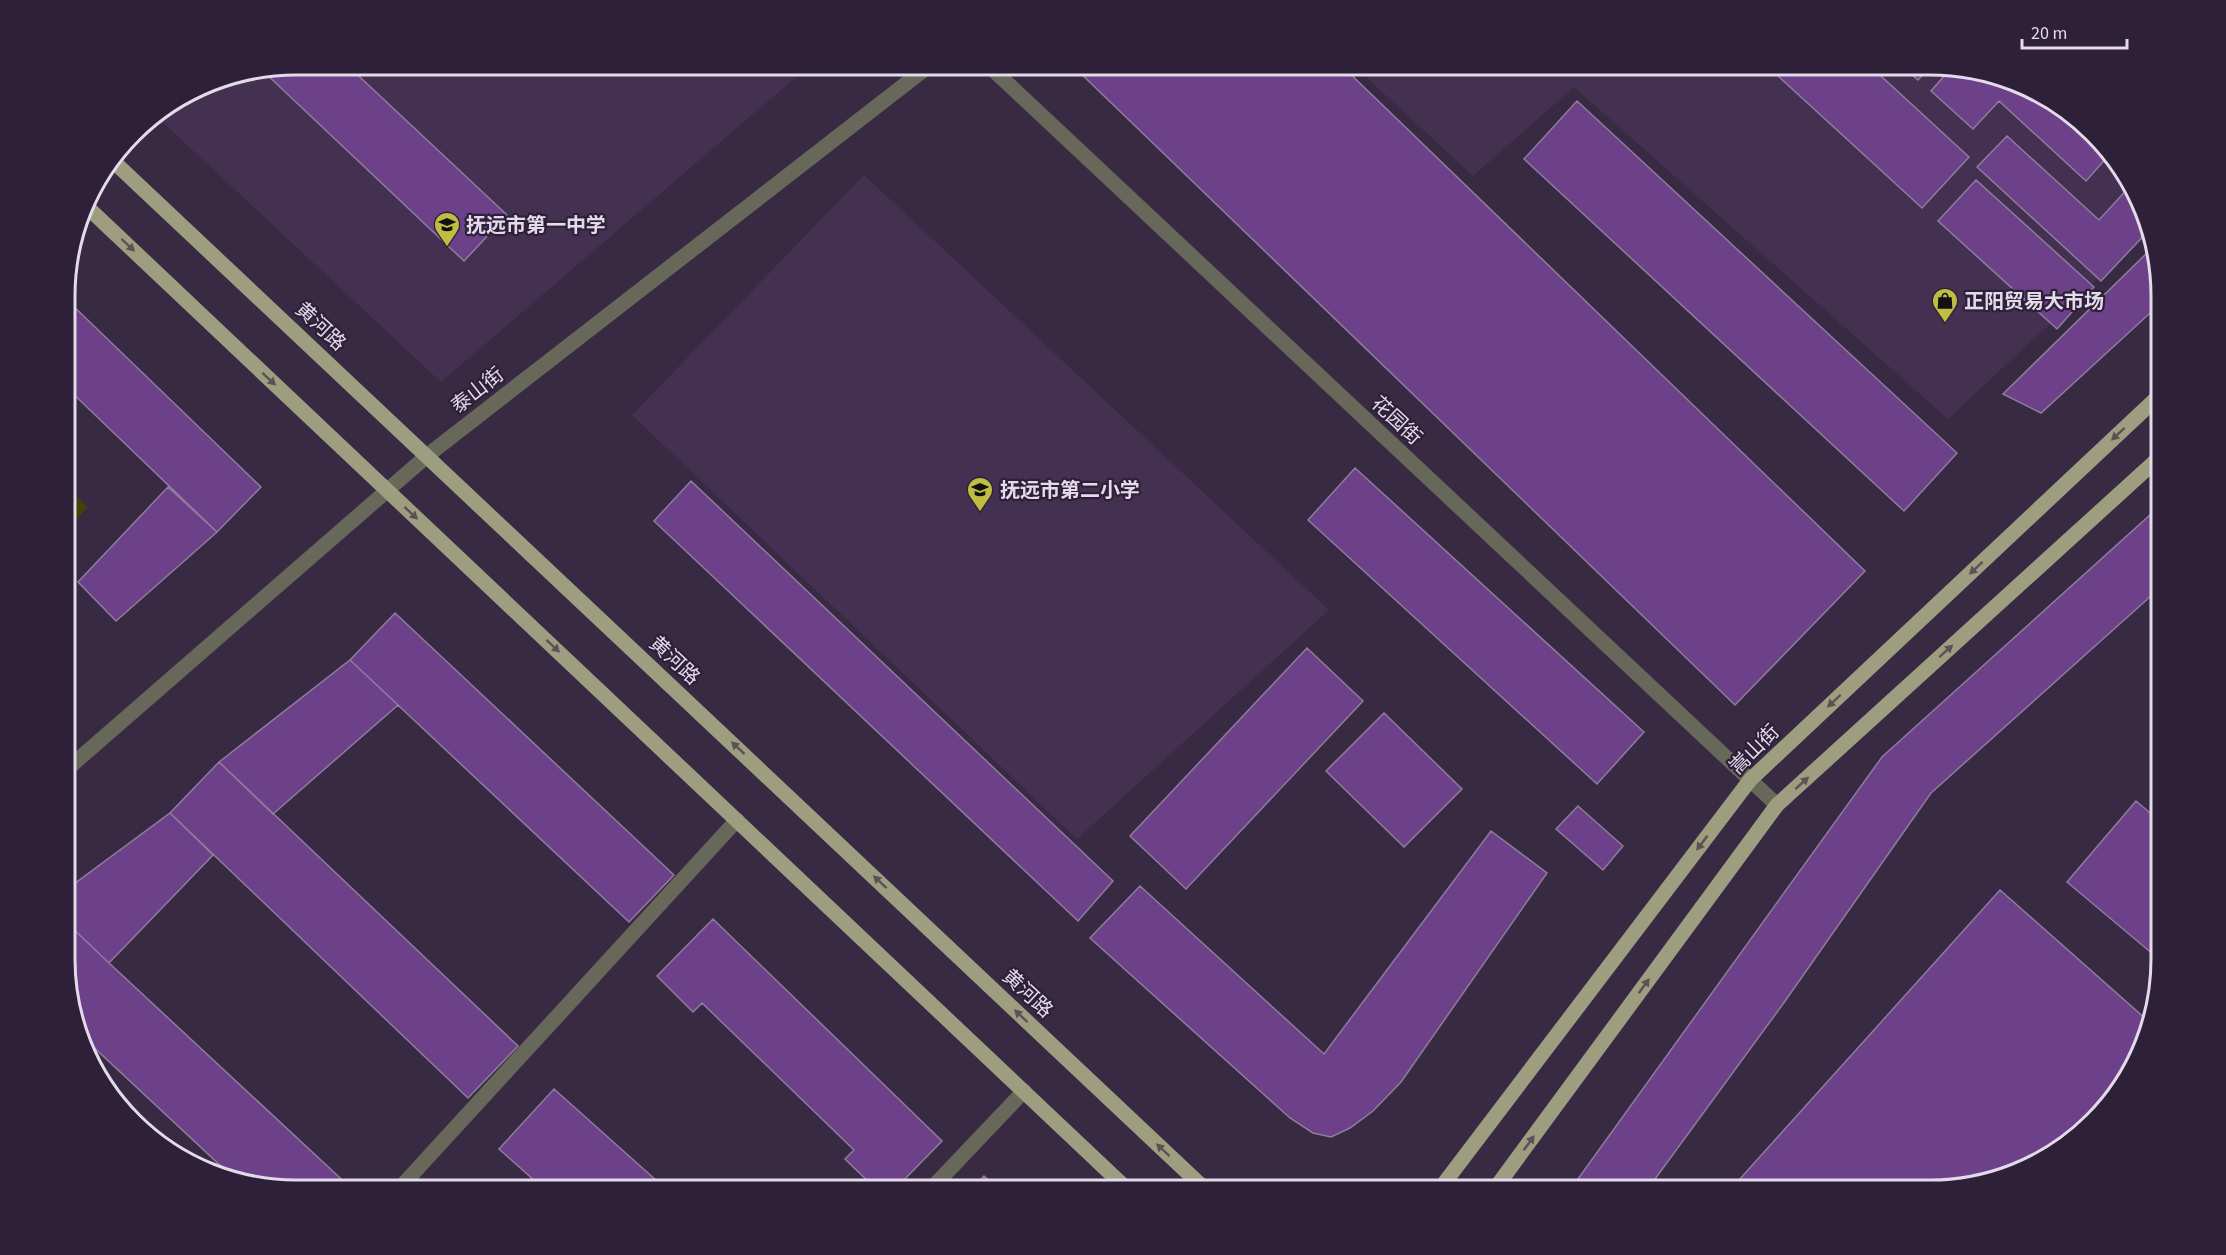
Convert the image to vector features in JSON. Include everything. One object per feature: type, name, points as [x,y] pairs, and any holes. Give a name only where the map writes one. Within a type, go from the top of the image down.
[{"type":"main road","name":"黄河路","points":[[118,165],[428,455],[1195,1180]]},
{"type":"main road","points":[[92,211],[1117,1180]]},
{"type":"main road","name":"嵩山街","points":[[1447,1180],[1750,780],[2151,403]]},
{"type":"main road","points":[[1501,1180],[1777,805],[2151,465]]},
{"type":"street","name":"泰山街","points":[[75,762],[428,455],[916,75]]},
{"type":"street","name":"花园街","points":[[1000,75],[1777,805]]},
{"type":"street","points":[[407,1180],[737,820]]},
{"type":"street","points":[[939,1180],[1024,1091]]},
{"type":"shaded area","name":"抚远市第一中学","points":[[282,75],[798,75],[441,382],[161,121],[211,92],[253,79]]},
{"type":"shaded area","name":"正阳贸易大市场","points":[[1364,75],[1944,75],[1973,79],[2028,98],[2053,112],[2076,130],[2114,173],[2134,211],[2142,237],[1948,419],[1574,87],[1473,176]]},
{"type":"shaded area","name":"抚远市第二小学","points":[[864,175],[1329,610],[1077,839],[632,415]]},
{"type":"shaded area","points":[[75,495],[88,507],[75,521]]},
{"type":"building","points":[[358,75],[507,215],[464,261],[269,77]]},
{"type":"building","points":[[1082,75],[1351,75],[1865,571],[1735,705]]},
{"type":"building","points":[[1777,75],[1880,75],[1969,157],[1922,208]]},
{"type":"building","points":[[1912,75],[1923,75],[1918,80]]},
{"type":"building","points":[[1945,75],[1973,79],[2015,92],[2065,121],[2104,160],[2086,181],[1999,101],[1973,129],[1931,91]]},
{"type":"building","points":[[1577,101],[1957,453],[1904,511],[1524,159]]},
{"type":"building","points":[[2007,136],[2099,220],[2125,192],[2142,237],[2101,281],[1977,167]]},
{"type":"building","points":[[1976,180],[2094,287],[2057,329],[1938,221]]},
{"type":"building","points":[[2147,253],[2151,282],[2151,312],[2041,413],[2003,394]]},
{"type":"building","points":[[75,308],[261,487],[217,532],[75,396]]},
{"type":"building","points":[[1355,468],[1644,732],[1597,784],[1308,520]]},
{"type":"building","points":[[691,481],[1113,881],[1078,921],[654,521]]},
{"type":"building","points":[[168,487],[217,532],[116,621],[78,582]]},
{"type":"building","points":[[2151,514],[2151,596],[1931,793],[1783,1004],[1654,1180],[1577,1180],[1882,757]]},
{"type":"building","points":[[395,613],[674,875],[629,922],[350,660]]},
{"type":"building","points":[[1307,648],[1363,701],[1186,889],[1130,836]]},
{"type":"building","points":[[350,660],[398,705],[273,814],[219,762]]},
{"type":"building","points":[[1384,713],[1462,789],[1404,847],[1326,771]]},
{"type":"building","points":[[219,762],[518,1046],[468,1098],[170,813]]},
{"type":"building","points":[[2136,801],[2151,814],[2151,953],[2067,882]]},
{"type":"building","points":[[1578,806],[1623,846],[1603,870],[1556,829]]},
{"type":"building","points":[[170,813],[213,855],[109,963],[75,931],[75,883]]},
{"type":"building","points":[[1491,831],[1547,873],[1401,1082],[1373,1111],[1350,1128],[1331,1137],[1313,1133],[1290,1118],[1090,938],[1140,886],[1324,1054]]},
{"type":"building","points":[[2000,890],[2143,1016],[2128,1057],[2114,1082],[2096,1105],[2053,1143],[2015,1163],[1973,1176],[1944,1180],[1739,1180]]},
{"type":"building","points":[[713,919],[942,1141],[904,1180],[867,1180],[845,1159],[854,1150],[702,1003],[693,1012],[657,976]]},
{"type":"building","points":[[75,931],[342,1180],[282,1180],[253,1176],[222,1167],[93,1047],[79,1002],[75,973]]},
{"type":"building","points":[[554,1089],[656,1180],[534,1180],[499,1149]]},
{"type":"place","name":"抚远市第一中学","points":[[447,248]]},
{"type":"place","name":"正阳贸易大市场","points":[[1945,324]]},
{"type":"place","name":"抚远市第二小学","points":[[980,513]]}]
